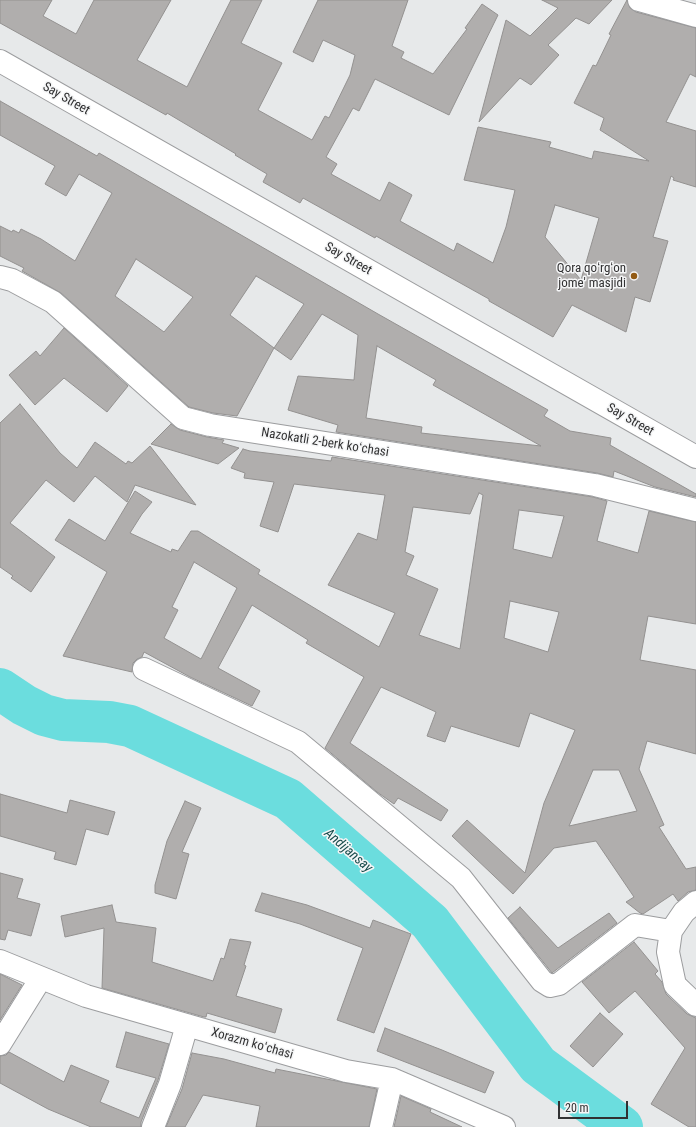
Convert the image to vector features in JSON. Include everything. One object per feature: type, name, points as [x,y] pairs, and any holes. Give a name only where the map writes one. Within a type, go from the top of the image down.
[{"type":"street","points":[[639,0],[696,16]]},
{"type":"street","name":"Say Street","points":[[0,61],[695,455]]},
{"type":"street","name":"Nazokatli 2-berk koʻchasi","points":[[0,277],[12,280],[53,302],[183,418],[210,425],[595,485],[696,510]]},
{"type":"street","points":[[144,669],[298,742],[461,878],[542,981],[550,986],[559,984],[636,925],[671,931]]},
{"type":"street","points":[[696,902],[684,912],[671,931],[668,952],[675,985],[696,1005]]},
{"type":"street","name":"Xorazm koʻchasi","points":[[0,961],[86,996],[346,1071],[392,1079],[504,1127]]},
{"type":"street","points":[[0,1044],[41,978]]},
{"type":"street","points":[[152,1127],[170,1084],[187,1025]]},
{"type":"street","points":[[382,1127],[392,1079]]},
{"type":"building","points":[[0,0],[52,0],[43,16],[76,34],[94,0],[171,0],[137,60],[187,87],[231,0],[262,0],[241,43],[282,63],[258,110],[312,140],[325,116],[329,118],[350,75],[355,55],[323,40],[313,62],[293,52],[318,0],[408,0],[392,46],[404,52],[401,58],[433,74],[467,29],[465,28],[482,4],[498,15],[449,115],[375,79],[359,111],[353,108],[326,157],[337,164],[331,174],[380,201],[389,182],[412,195],[400,221],[454,251],[457,243],[493,263],[506,227],[515,190],[464,180],[478,127],[551,142],[549,147],[592,159],[594,151],[649,161],[600,130],[604,118],[574,103],[593,65],[596,66],[611,35],[609,34],[627,0],[630,8],[636,12],[696,28],[696,77],[690,74],[666,122],[696,131],[696,187],[673,180],[674,178],[671,176],[653,237],[668,241],[650,302],[635,297],[626,332],[572,305],[553,337],[489,301],[489,299],[376,236],[375,238],[303,198],[300,203],[263,182],[267,174],[235,155],[236,154],[167,113],[166,115],[0,23]],"holes":[[[555,205],[599,218],[581,280],[545,237]]]},
{"type":"building","points":[[542,0],[612,0],[589,24],[576,18],[548,45],[559,55],[531,85],[520,78],[479,122],[506,20],[530,36],[558,8]]},
{"type":"building","points":[[0,101],[97,156],[99,153],[548,410],[544,416],[570,431],[611,438],[610,445],[696,494],[696,497],[655,487],[614,471],[613,477],[597,473],[336,432],[338,425],[288,410],[298,376],[354,380],[358,335],[322,314],[291,360],[274,348],[237,416],[213,413],[189,407],[61,293],[22,271],[24,268],[0,256],[0,226],[12,232],[13,230],[19,233],[21,229],[41,239],[75,261],[112,193],[79,174],[66,196],[45,184],[55,166],[0,135]],"holes":[[[136,259],[193,297],[164,332],[115,296]],[[256,276],[304,304],[274,348],[230,315]],[[377,346],[436,380],[433,385],[541,446],[421,433],[422,427],[366,418]]]},
{"type":"building","points":[[64,328],[128,386],[107,412],[64,378],[35,405],[9,375],[36,351],[40,356]]},
{"type":"building","points":[[20,404],[60,453],[77,468],[95,442],[126,464],[128,461],[132,463],[150,446],[196,505],[135,485],[127,502],[95,476],[74,502],[46,480],[10,523],[55,557],[31,592],[11,578],[13,576],[0,567],[0,423]]},
{"type":"building","points":[[171,424],[180,430],[224,440],[222,443],[239,448],[218,464],[151,444]]},
{"type":"building","points":[[243,449],[331,461],[332,457],[593,497],[607,501],[597,541],[638,553],[649,511],[696,522],[696,624],[648,616],[640,660],[696,670],[696,754],[647,741],[639,769],[664,825],[659,827],[686,869],[696,867],[696,890],[688,892],[678,901],[673,894],[643,914],[640,913],[626,902],[634,897],[596,841],[554,848],[513,894],[452,836],[467,820],[525,873],[544,803],[575,730],[530,713],[519,747],[451,726],[445,742],[427,736],[436,712],[381,687],[350,743],[448,810],[441,821],[398,798],[394,804],[377,792],[325,748],[364,677],[306,643],[308,640],[252,605],[218,668],[260,691],[252,706],[190,677],[144,652],[142,657],[133,663],[132,672],[63,656],[107,572],[55,540],[69,519],[105,541],[135,491],[152,502],[142,514],[130,533],[171,552],[172,549],[178,551],[191,531],[198,531],[260,570],[258,574],[379,647],[395,613],[328,585],[358,533],[377,540],[385,495],[294,484],[278,532],[260,526],[274,482],[244,478],[245,473],[231,468]],"holes":[[[479,493],[483,495],[460,649],[419,635],[438,589],[406,575],[414,556],[405,552],[413,507],[470,514]],[[519,510],[564,516],[552,558],[513,549]],[[194,562],[237,588],[201,659],[164,638],[178,610],[172,607]],[[510,601],[559,612],[548,652],[504,638]],[[593,770],[619,770],[637,811],[569,826]]]},
{"type":"building","points":[[0,794],[67,813],[70,800],[115,812],[108,835],[86,829],[76,865],[54,859],[56,852],[0,836]]},
{"type":"building","points":[[185,801],[201,808],[182,852],[189,854],[176,899],[155,893],[155,885],[167,841]]},
{"type":"building","points":[[0,873],[23,879],[17,898],[40,904],[31,936],[8,930],[5,940],[0,939]]},
{"type":"building","points":[[262,893],[307,905],[370,928],[373,920],[411,934],[374,1033],[337,1020],[363,948],[300,924],[255,911]]},
{"type":"building","points":[[112,905],[116,922],[156,928],[152,962],[213,981],[221,958],[224,959],[230,939],[251,942],[244,965],[246,966],[236,996],[282,1009],[275,1033],[207,1013],[206,1017],[204,1017],[102,988],[104,928],[65,937],[61,916]]},
{"type":"building","points":[[520,907],[558,948],[609,913],[617,923],[552,973],[508,918]]},
{"type":"building","points":[[634,942],[658,971],[655,974],[662,982],[666,994],[687,1014],[696,1018],[696,1127],[689,1127],[651,1104],[685,1048],[635,991],[609,1013],[582,982]]},
{"type":"building","points":[[0,974],[22,985],[0,1020]]},
{"type":"building","points":[[600,1013],[623,1034],[593,1067],[570,1046]]},
{"type":"building","points":[[385,1028],[494,1072],[485,1093],[377,1051]]},
{"type":"building","points":[[126,1032],[169,1044],[158,1080],[141,1122],[141,1127],[91,1127],[48,1109],[0,1083],[0,1056],[6,1055],[9,1052],[64,1082],[71,1065],[109,1081],[100,1102],[139,1118],[156,1078],[116,1067]]},
{"type":"building","points":[[192,1053],[224,1059],[275,1073],[276,1069],[377,1089],[369,1127],[256,1127],[260,1106],[203,1095],[185,1127],[166,1127],[182,1089]]},
{"type":"building","points":[[401,1096],[431,1109],[430,1112],[462,1127],[394,1127]]},
{"type":"waterway","name":"Andijansay","points":[[0,689],[24,705],[44,715],[63,720],[109,722],[130,726],[288,799],[430,922],[538,1065],[622,1127]]},
{"type":"place","name":"Qora qoʻrgʻon jome' masjidi","points":[[634,276]]}]
